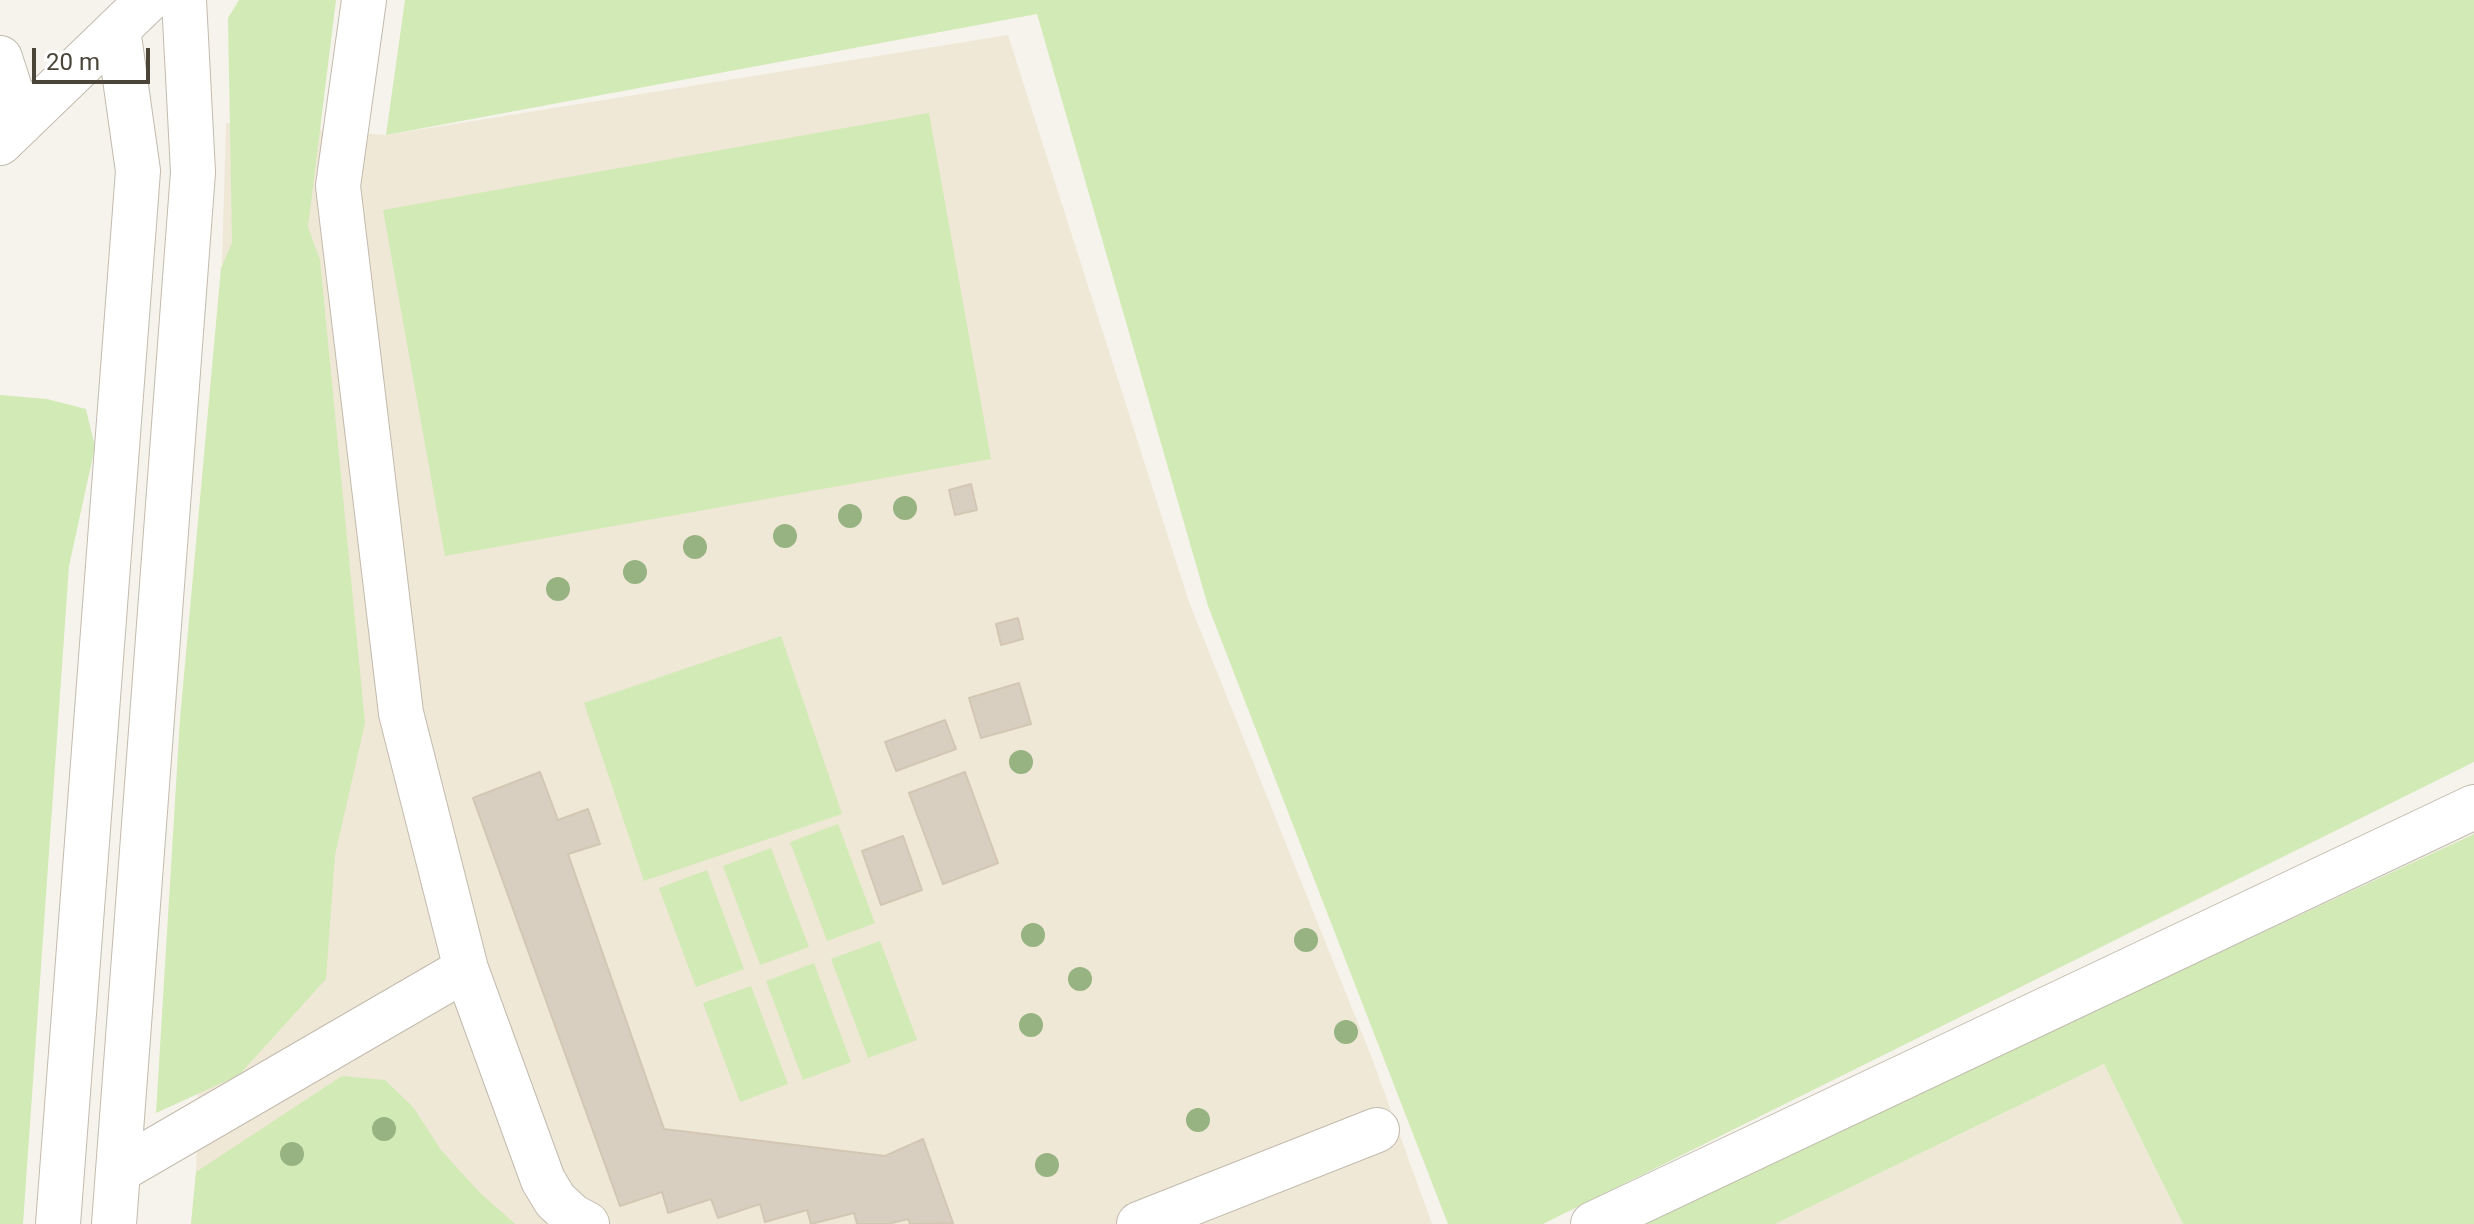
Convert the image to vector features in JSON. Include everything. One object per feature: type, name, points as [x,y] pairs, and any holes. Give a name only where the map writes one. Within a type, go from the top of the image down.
[{"type":"street","points":[[114,1224],[193,172],[184,0]]},
{"type":"street","points":[[364,0],[338,186],[401,713],[466,969],[543,1180],[555,1200],[572,1216],[587,1224]]},
{"type":"street","points":[[10,133],[128,11]]},
{"type":"street","points":[[58,1224],[138,171],[128,11]]},
{"type":"street","points":[[0,58],[10,133]]},
{"type":"street","points":[[1593,1224],[2474,807]]},
{"type":"street","points":[[118,1171],[466,969]]},
{"type":"street","points":[[1139,1224],[1377,1130]]},
{"type":"shaded area","points":[[1008,35],[1189,602],[1372,1058],[1432,1224],[191,1224],[196,1172],[226,123],[386,135]]},
{"type":"shaded area","points":[[2104,1064],[2183,1224],[1775,1224]]},
{"type":"green space","points":[[239,0],[336,0],[308,227],[320,260],[365,723],[335,855],[326,979],[239,1075],[156,1113],[180,719],[221,268],[232,243],[228,18]]},
{"type":"green space","points":[[405,0],[2474,0],[2474,762],[1543,1224],[1448,1224],[1208,606],[1037,14],[386,135]]},
{"type":"green space","points":[[929,113],[991,459],[445,556],[383,210]]},
{"type":"green space","points":[[0,395],[47,399],[86,409],[95,447],[69,566],[23,1224],[0,1224]]},
{"type":"green space","points":[[781,636],[842,814],[644,881],[584,703]]},
{"type":"green space","points":[[838,824],[875,923],[827,941],[790,842]]},
{"type":"green space","points":[[2474,834],[2474,1224],[2183,1224],[2104,1064],[1775,1224],[1637,1224]]},
{"type":"green space","points":[[771,848],[809,947],[760,965],[723,866]]},
{"type":"green space","points":[[707,870],[744,969],[696,987],[659,888]]},
{"type":"green space","points":[[880,941],[917,1040],[868,1058],[831,959]]},
{"type":"green space","points":[[814,963],[851,1062],[803,1080],[766,981]]},
{"type":"green space","points":[[751,986],[788,1084],[740,1102],[703,1003]]},
{"type":"green space","points":[[342,1076],[385,1080],[413,1107],[441,1150],[479,1192],[515,1224],[191,1224],[196,1172]]},
{"type":"building","points":[[971,484],[977,510],[955,515],[949,490]]},
{"type":"building","points":[[1018,618],[1023,639],[1001,645],[996,624]]},
{"type":"building","points":[[1019,683],[1031,724],[981,738],[969,698]]},
{"type":"building","points":[[945,720],[956,749],[896,771],[885,742]]},
{"type":"building","points":[[540,772],[558,820],[588,809],[600,844],[568,854],[664,1129],[885,1156],[923,1139],[953,1223],[910,1224],[908,1219],[888,1224],[857,1224],[854,1213],[811,1224],[807,1210],[765,1222],[760,1204],[718,1218],[711,1199],[668,1213],[662,1192],[620,1206],[473,798]]},
{"type":"building","points":[[965,772],[998,863],[943,884],[909,793]]},
{"type":"building","points":[[903,836],[922,890],[881,905],[862,851]]}]
